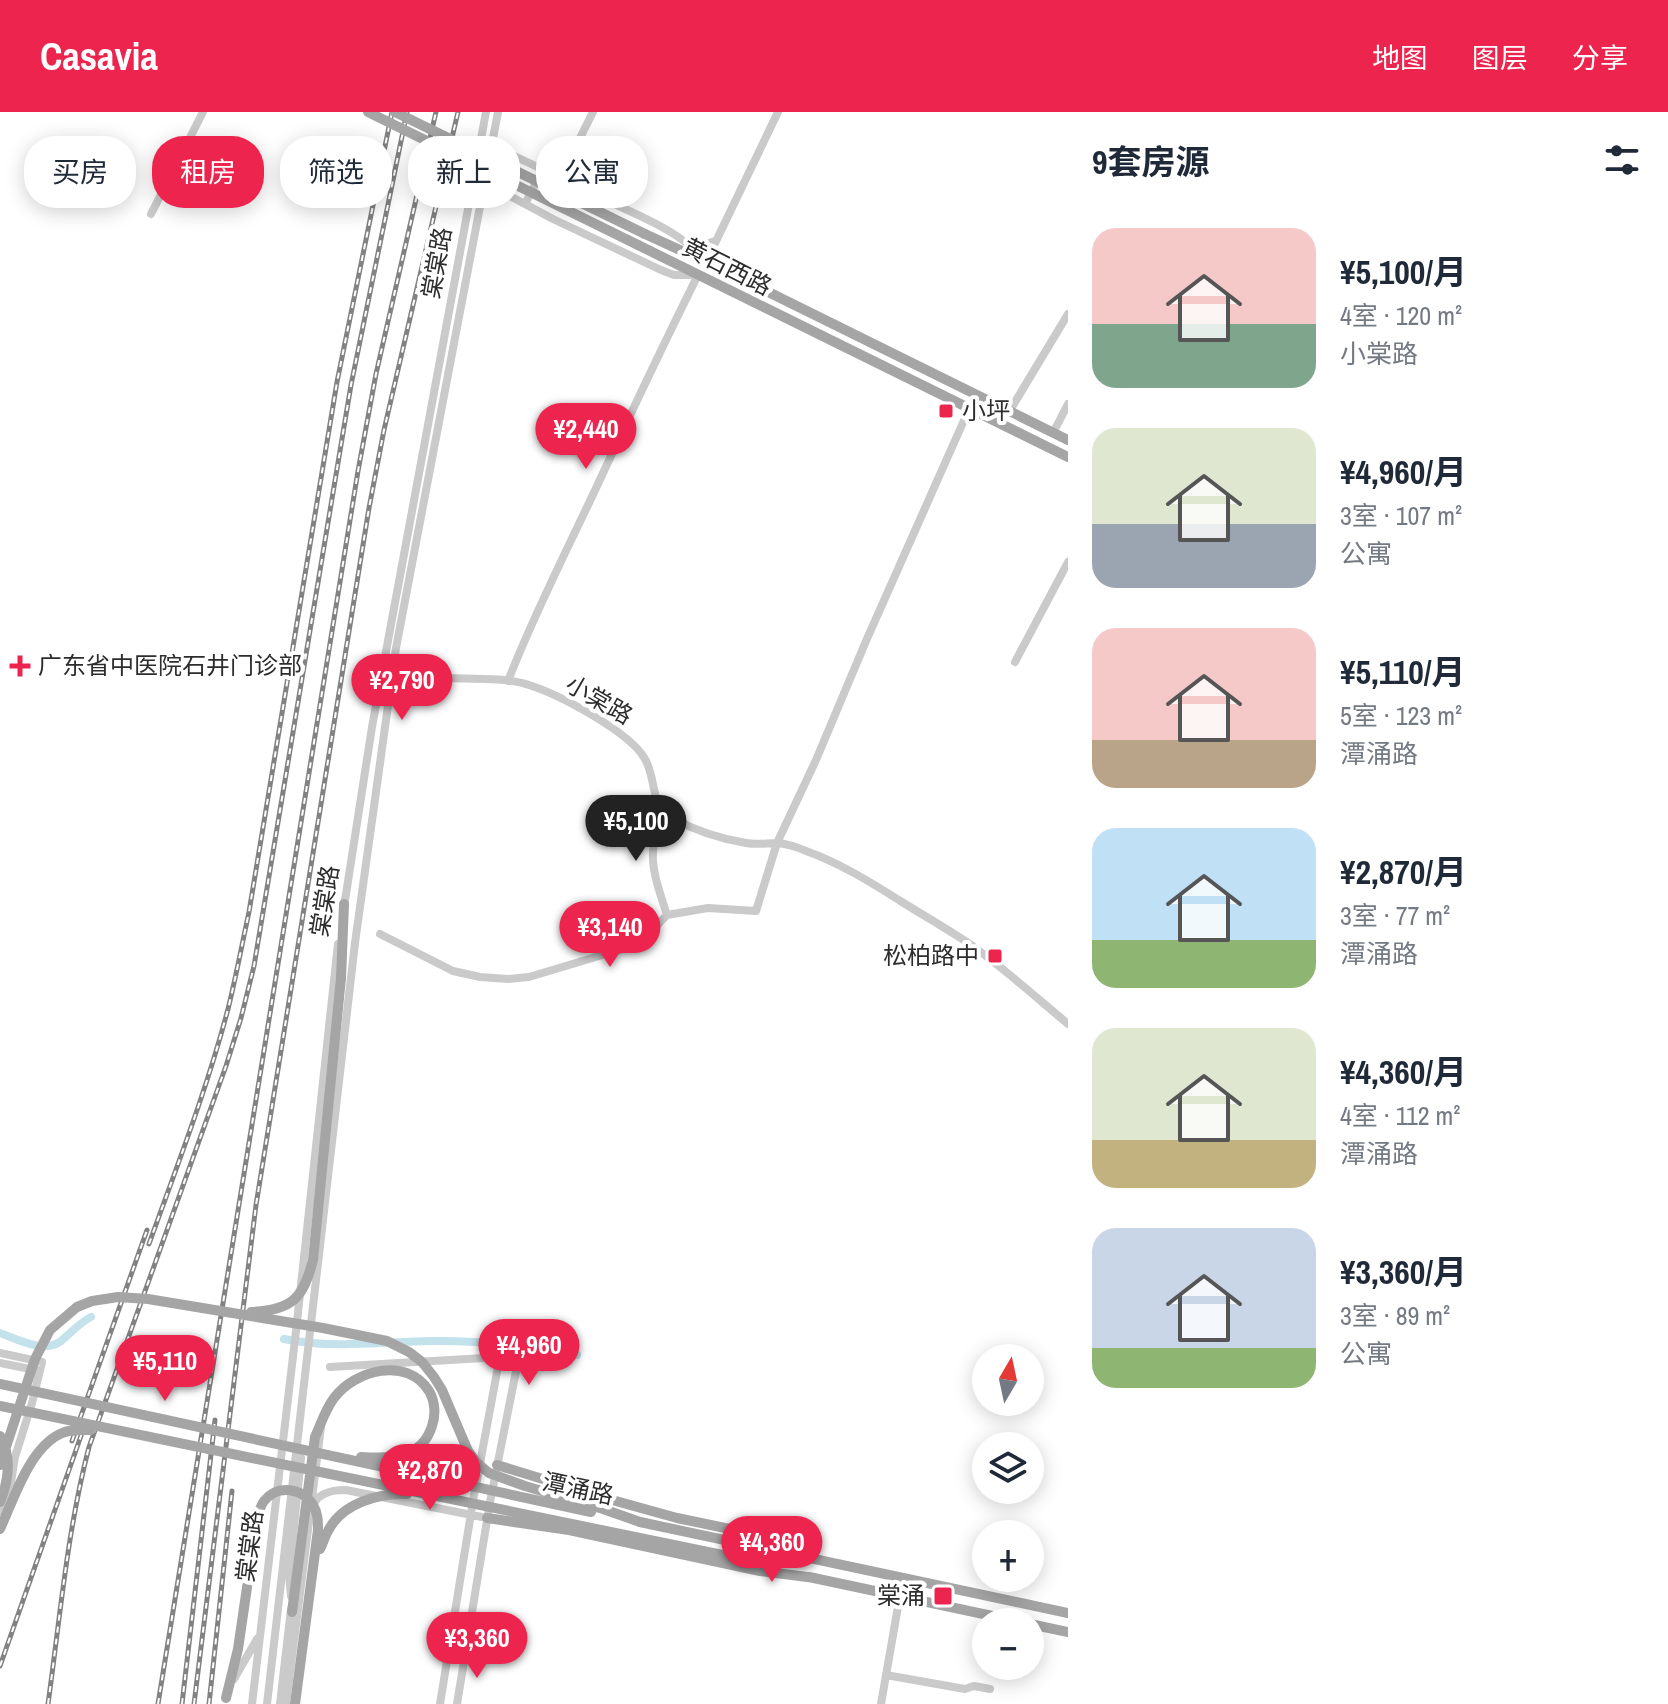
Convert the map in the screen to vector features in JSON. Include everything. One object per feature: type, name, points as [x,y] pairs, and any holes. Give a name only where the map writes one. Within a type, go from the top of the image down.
[{"type":"main road","name":"黄石西路","points":[[368,112],[1068,457]]},
{"type":"main road","name":"黄石西路","points":[[395,112],[1068,440]]},
{"type":"main road","points":[[226,1311],[268,1311],[287,1306],[299,1294],[309,1273],[341,978],[344,904]]},
{"type":"main road","points":[[0,1465],[35,1359],[50,1330],[77,1307],[106,1297],[148,1299],[387,1341],[409,1352],[434,1377],[468,1451],[489,1473],[640,1522]]},
{"type":"main road","points":[[292,1612],[315,1437],[334,1398],[344,1387],[366,1374],[382,1371],[408,1373],[420,1380],[429,1391],[434,1404],[431,1430],[424,1442],[412,1452],[387,1459],[324,1454]]},
{"type":"main road","name":"潭涌路","points":[[0,1384],[819,1559]]},
{"type":"main road","name":"潭涌路","points":[[0,1409],[737,1558],[815,1578]]},
{"type":"main road","points":[[0,1529],[34,1457],[49,1440],[61,1433],[78,1430],[130,1434]]},
{"type":"main road","points":[[0,1436],[8,1460],[6,1488],[0,1502]]},
{"type":"main road","points":[[497,1465],[677,1518],[759,1535],[819,1559],[1068,1613]]},
{"type":"main road","points":[[226,1698],[238,1649],[257,1519],[264,1501],[271,1495],[281,1490],[298,1491],[312,1504],[318,1530],[295,1704]]},
{"type":"main road","points":[[314,1566],[328,1529],[347,1509],[361,1502],[403,1493],[445,1498]]},
{"type":"main road","points":[[487,1518],[569,1530],[760,1571],[815,1578],[972,1611]]},
{"type":"main road","points":[[1044,1627],[1068,1632]]},
{"type":"street","points":[[151,214],[203,112]]},
{"type":"street","name":"棠棠路","points":[[481,136],[486,112]]},
{"type":"street","name":"棠棠路","points":[[494,136],[498,112]]},
{"type":"street","points":[[581,136],[593,112]]},
{"type":"street","points":[[684,240],[706,262],[778,112]]},
{"type":"street","points":[[525,204],[536,183]]},
{"type":"street","points":[[508,681],[574,533],[698,275],[674,275],[661,270],[520,201]]},
{"type":"street","name":"棠棠路","points":[[252,1704],[335,966],[372,727],[467,208]]},
{"type":"street","name":"棠棠路","points":[[267,1704],[355,943],[396,648],[480,208]]},
{"type":"street","points":[[620,208],[684,240],[702,245],[715,241]]},
{"type":"street","points":[[1009,412],[1068,314]]},
{"type":"street","points":[[1053,433],[1068,404]]},
{"type":"street","points":[[380,934],[453,971],[508,979],[529,977],[639,944],[667,915],[708,908],[756,911],[777,843],[969,409]]},
{"type":"street","points":[[1015,662],[1068,562]]},
{"type":"street","name":"小棠路","points":[[445,678],[529,685],[579,708],[625,737],[637,749],[646,761],[655,799],[662,810]]},
{"type":"street","points":[[667,915],[653,868],[652,850],[662,810],[672,818],[709,833],[744,843],[777,843],[805,850],[843,868],[996,963],[1068,1024]]},
{"type":"street","points":[[440,1704],[505,1329]]},
{"type":"street","points":[[0,1353],[42,1362],[15,1457],[10,1489],[0,1511]]},
{"type":"street","points":[[330,1367],[519,1356],[487,1518],[457,1704]]},
{"type":"street","points":[[0,1363],[39,1371]]},
{"type":"street","points":[[0,1409],[32,1403]]},
{"type":"street","points":[[490,1409],[507,1412]]},
{"type":"street","points":[[283,1704],[323,1419]]},
{"type":"street","points":[[283,1704],[292,1612],[289,1576],[301,1458],[298,1432]]},
{"type":"street","points":[[0,1458],[3,1465],[0,1487]]},
{"type":"street","points":[[309,1523],[316,1499],[336,1490],[487,1518]]},
{"type":"street","points":[[881,1704],[900,1595]]},
{"type":"street","points":[[226,1698],[238,1670],[260,1635]]},
{"type":"street","points":[[886,1675],[965,1689],[974,1686],[990,1689]]},
{"type":"waterway","points":[[0,1333],[30,1344],[54,1345],[91,1317]]},
{"type":"waterway","points":[[284,1339],[338,1344],[468,1342],[522,1346],[577,1355]]},
{"type":"railway","points":[[149,1244],[211,1068],[236,973],[249,912],[337,382],[392,112]]},
{"type":"railway","points":[[48,1704],[70,1543],[89,1447],[226,1066],[254,966],[351,385],[407,112]]},
{"type":"railway","points":[[158,1704],[358,471],[376,374],[436,112]]},
{"type":"railway","points":[[194,1704],[256,1205],[369,508],[384,430],[458,112]]},
{"type":"railway","points":[[72,1441],[147,1230]]},
{"type":"railway","points":[[182,1704],[215,1420]]},
{"type":"railway","points":[[0,1666],[82,1433]]},
{"type":"railway","points":[[209,1704],[232,1491]]},
{"type":"place","name":"小坪","points":[[946,411]]},
{"type":"place","name":"广东省中医院石井门诊部","points":[[20,666]]},
{"type":"place","name":"松柏路中","points":[[995,956]]},
{"type":"place","name":"棠涌","points":[[943,1596]]}]
